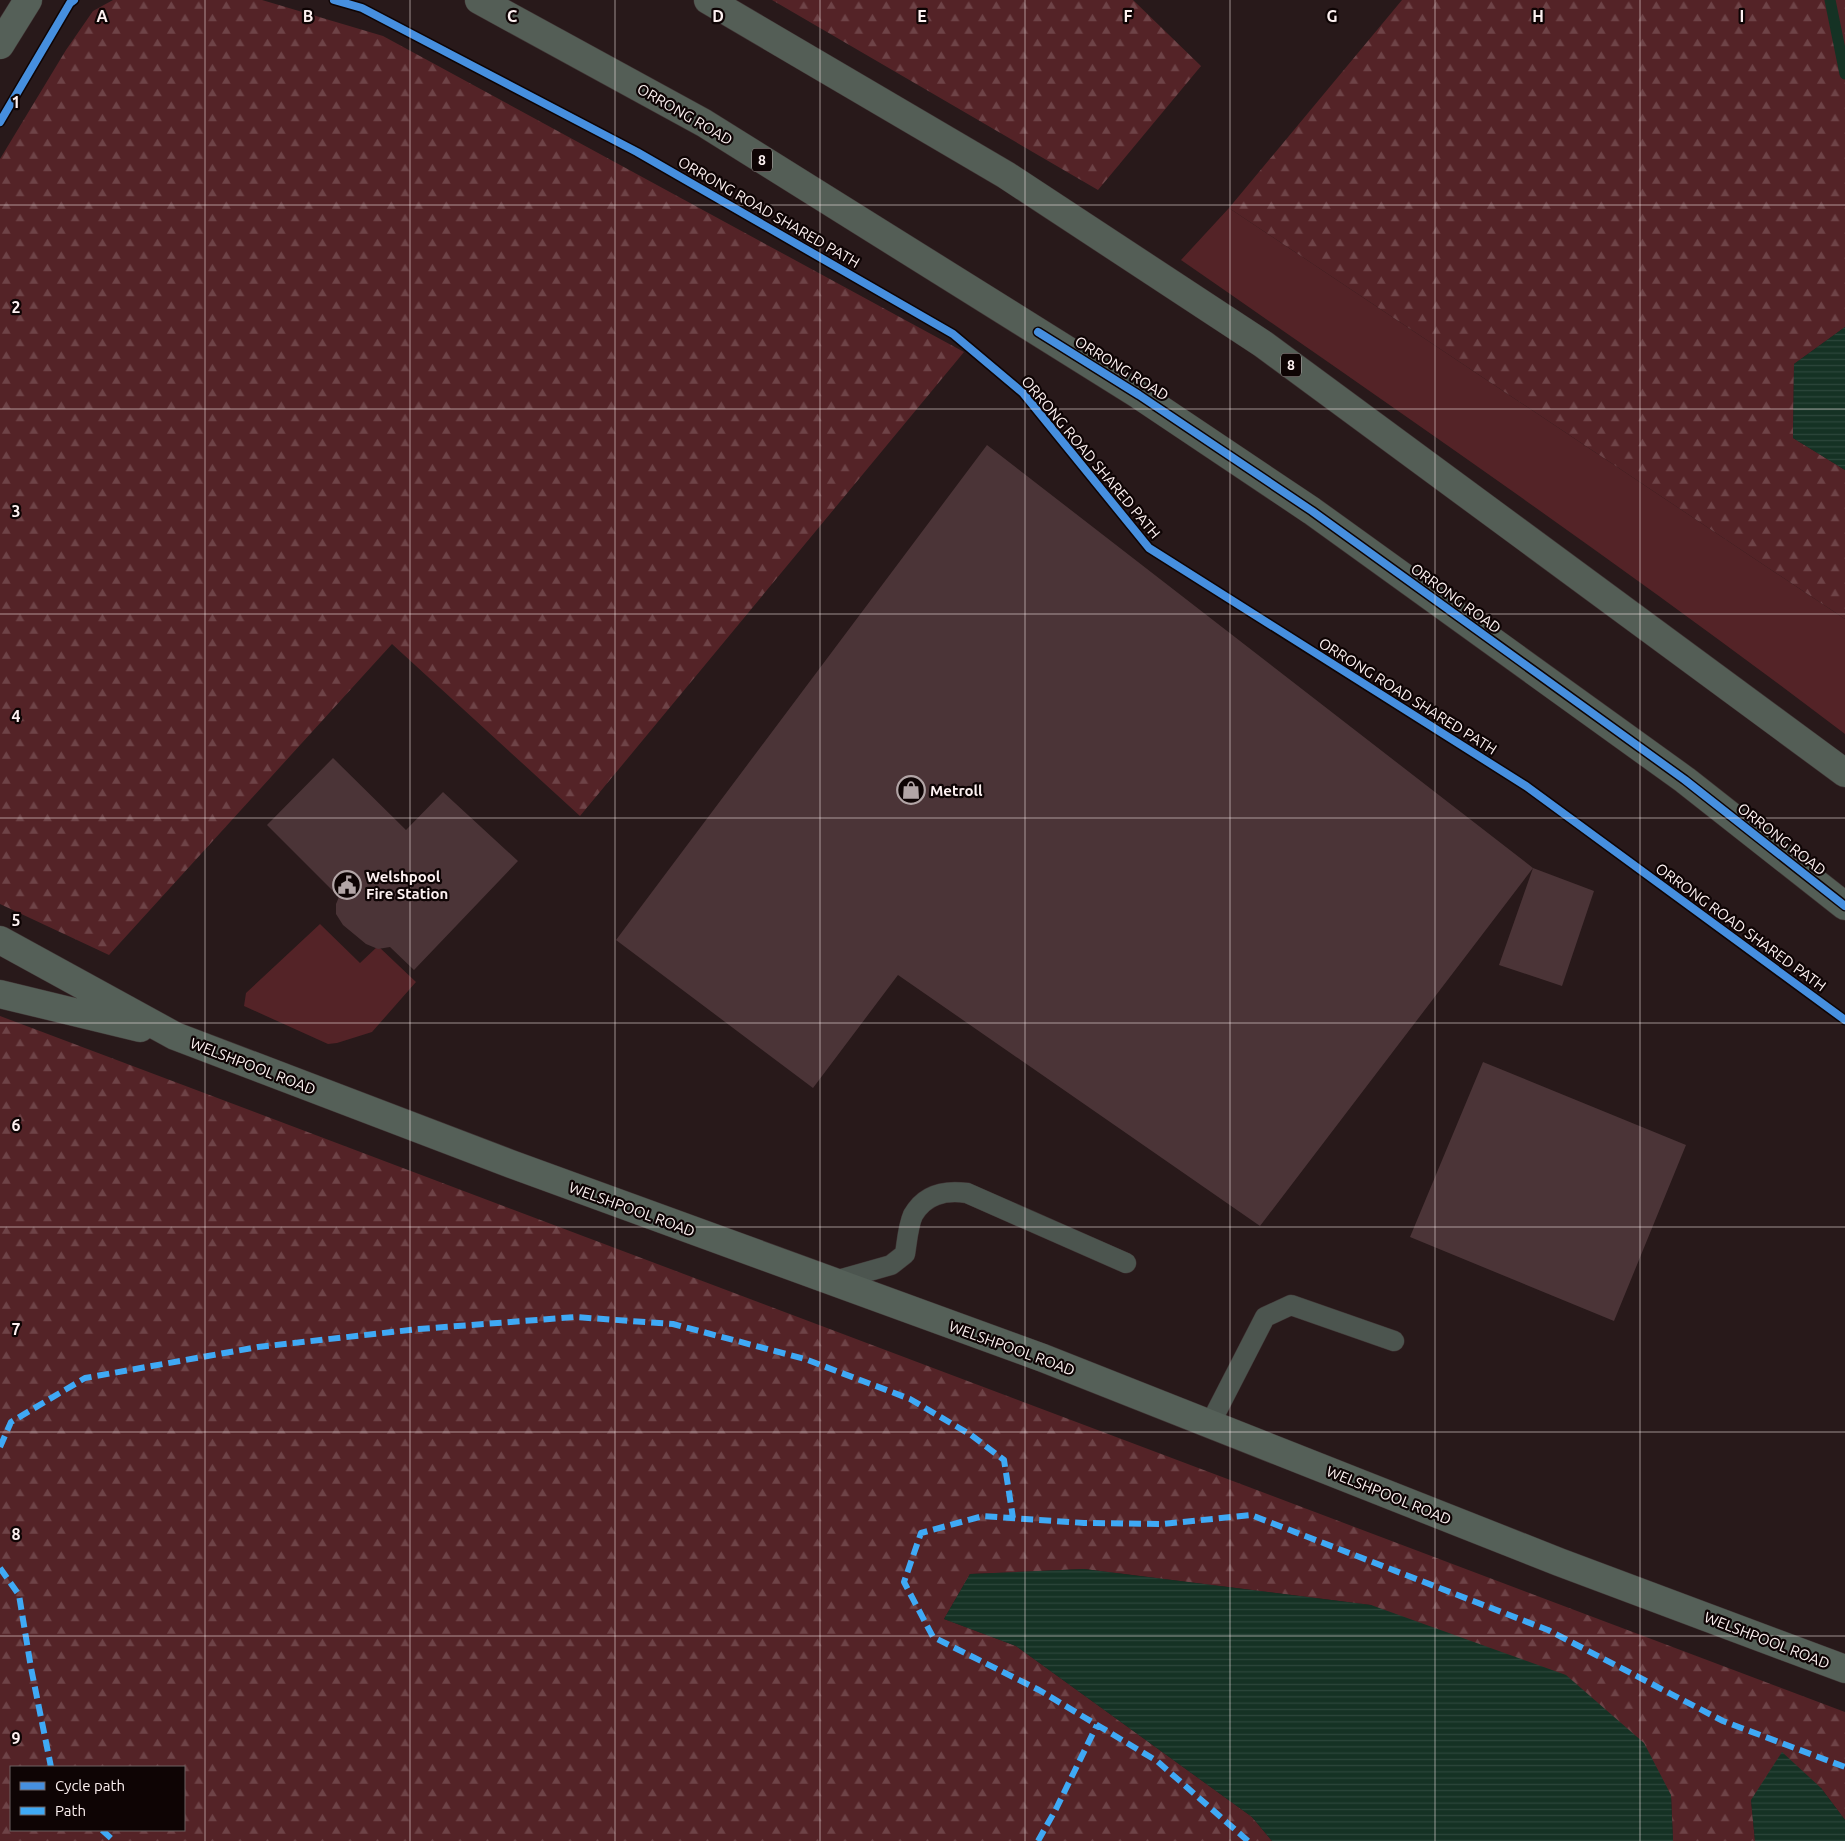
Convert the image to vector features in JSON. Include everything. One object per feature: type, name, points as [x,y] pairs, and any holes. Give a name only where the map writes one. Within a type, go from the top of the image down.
[{"type":"highway","name":"ORRONG ROAD","points":[[479,0],[704,123],[1139,395],[1312,511],[1669,769],[1845,906]]},
{"type":"highway","name":"8","points":[[708,0],[1006,175],[1263,344],[1845,773]]},
{"type":"main road","points":[[0,44],[28,0]]},
{"type":"main road","name":"WELSHPOOL ROAD","points":[[0,940],[175,1036]]},
{"type":"main road","name":"WELSHPOOL ROAD","points":[[0,994],[175,1036],[511,1164],[1043,1358],[1559,1562],[1845,1669]]},
{"type":"lane","points":[[831,1282],[891,1264],[905,1254],[913,1216],[925,1200],[949,1191],[967,1192],[1126,1263]]},
{"type":"lane","points":[[1210,1424],[1265,1317],[1290,1305],[1394,1341]]},
{"type":"green space","points":[[113,0],[262,0],[383,36],[964,352],[580,816],[392,644],[109,955],[0,904],[0,159],[66,50],[93,11]]},
{"type":"green space","points":[[772,0],[1133,0],[1201,66],[1098,190]]},
{"type":"green space","points":[[1402,0],[1845,0],[1845,327],[1794,364],[1793,438],[1845,470],[1845,619],[1229,208]]},
{"type":"green space","points":[[1229,208],[1845,619],[1845,734],[1598,552],[1181,260]]},
{"type":"green space","points":[[320,924],[360,963],[378,946],[416,982],[372,1032],[328,1044],[244,1006],[246,993]]},
{"type":"green space","points":[[0,1016],[1845,1712],[1845,1820],[1821,1788],[1751,1800],[1755,1841],[1673,1841],[1671,1795],[1371,1605],[1084,1569],[970,1574],[944,1619],[1016,1646],[1252,1817],[1272,1841],[0,1841]]},
{"type":"shaded area","points":[[1845,327],[1845,470],[1793,438],[1794,364]]},
{"type":"shaded area","points":[[1084,1569],[1371,1605],[1566,1675],[1644,1743],[1671,1795],[1673,1841],[1272,1841],[1252,1817],[1016,1646],[944,1619],[970,1574]]},
{"type":"shaded area","points":[[1782,1752],[1821,1788],[1845,1820],[1845,1841],[1755,1841],[1751,1800]]},
{"type":"building","points":[[987,445],[1533,868],[1260,1226],[898,975],[813,1088],[616,940]]},
{"type":"building","points":[[333,758],[406,830],[443,792],[518,861],[414,970],[390,947],[378,949],[366,944],[343,925],[336,914],[336,904],[339,897],[267,825]]},
{"type":"building","points":[[1533,868],[1594,891],[1562,986],[1499,965]]},
{"type":"building","points":[[1483,1062],[1686,1145],[1614,1321],[1410,1237]]},
{"type":"waterway","points":[[1830,0],[1845,74]]},
{"type":"marked path","points":[[0,1447],[11,1422],[85,1378],[258,1347],[419,1329],[575,1317],[673,1324],[805,1359],[910,1399],[971,1435],[1004,1460],[1013,1518]]},
{"type":"marked path","points":[[1248,1841],[1157,1761],[1039,1690],[933,1637],[904,1582],[921,1533],[983,1516],[1084,1523],[1163,1524],[1251,1515],[1548,1630],[1723,1721],[1845,1767]]},
{"type":"marked path","points":[[0,1568],[19,1595],[31,1668],[51,1766]]},
{"type":"marked path","points":[[1038,1841],[1056,1809],[1097,1725]]},
{"type":"marked path","points":[[103,1831],[114,1841]]},
{"type":"cycle path","points":[[0,122],[70,3],[74,0]]},
{"type":"cycle path","name":"ORRONG ROAD SHARED PATH","points":[[334,0],[362,8],[637,152],[953,334],[1023,393],[1149,548],[1526,786],[1845,1020]]},
{"type":"cycle path","points":[[1038,332],[1139,395],[1312,511],[1685,780],[1845,906]]},
{"type":"place","name":"Metroll","points":[[911,790]]},
{"type":"place","name":"Welshpool Fire Station","points":[[347,885]]}]
